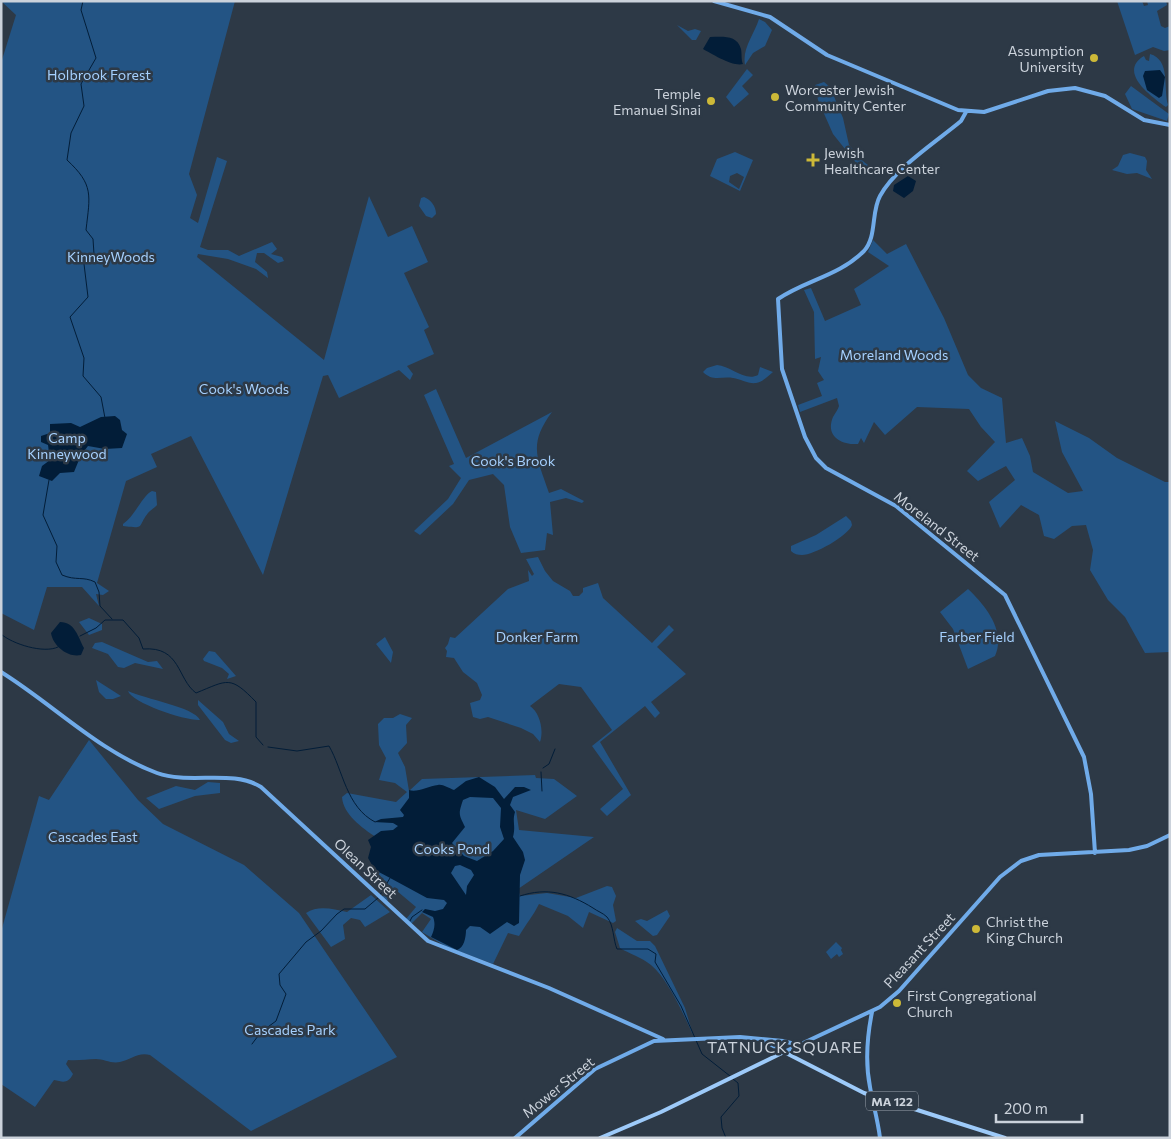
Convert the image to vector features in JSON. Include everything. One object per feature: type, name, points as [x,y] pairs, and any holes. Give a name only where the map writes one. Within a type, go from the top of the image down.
[{"type":"main road","name":"MA 122","points":[[784,1052],[872,1095],[1005,1138]]},
{"type":"main road","name":"Pleasant Street","points":[[600,1138],[661,1112],[784,1052]]},
{"type":"street","points":[[714,1],[770,17],[827,55],[947,107],[966,112],[984,112],[1048,91],[1075,88],[1105,96],[1144,120],[1170,125]]},
{"type":"street","name":"Moreland Street","points":[[966,112],[961,120],[900,172],[883,192],[878,202],[870,240],[862,252],[838,271],[777,300],[780,363],[805,438],[821,464],[895,505],[1005,595],[1082,750],[1091,789],[1096,853]]},
{"type":"street","name":"Olean Street","points":[[1,672],[122,758],[163,775],[184,779],[239,779],[257,784],[278,801],[424,938],[435,945],[549,988],[663,1039]]},
{"type":"street","name":"Pleasant Street","points":[[784,1052],[872,1012],[899,991],[1000,877],[1012,866],[1035,856],[1096,853],[1138,848],[1170,835]]},
{"type":"street","points":[[872,1012],[867,1043],[872,1095],[880,1138]]},
{"type":"street","name":"Mower Street","points":[[515,1138],[597,1068],[646,1044],[663,1039],[740,1037],[783,1040],[799,1045]]},
{"type":"street","name":"Mower Street","points":[[763,1040],[784,1052]]},
{"type":"green space","points":[[1,1],[235,1],[189,174],[197,195],[190,218],[198,223],[217,157],[227,161],[200,247],[208,250],[228,250],[239,256],[272,242],[277,249],[271,254],[282,257],[284,261],[278,263],[264,253],[257,253],[255,262],[267,272],[268,278],[256,269],[228,259],[198,254],[197,257],[324,360],[369,196],[388,237],[412,226],[428,262],[404,273],[429,327],[424,330],[434,354],[407,366],[413,374],[410,380],[399,370],[339,398],[328,375],[323,376],[263,575],[191,436],[151,454],[157,467],[126,481],[97,583],[109,591],[103,595],[96,594],[99,606],[82,587],[47,587],[34,630],[1,613],[1,63],[16,15]]},
{"type":"green space","points":[[1117,1],[1142,1],[1144,6],[1148,5],[1147,1],[1166,1],[1167,5],[1157,11],[1161,26],[1165,28],[1170,26],[1170,50],[1164,51],[1153,47],[1135,55]]},
{"type":"green space","points":[[759,19],[765,22],[772,30],[765,46],[753,53],[745,65],[745,53]]},
{"type":"green space","points":[[677,25],[688,31],[695,29],[701,31],[696,40],[692,40]]},
{"type":"green space","points":[[1150,54],[1157,57],[1164,68],[1168,105],[1166,107],[1146,91],[1135,77],[1134,69],[1137,62],[1144,56],[1149,61]]},
{"type":"green space","points":[[747,69],[753,75],[742,86],[749,94],[734,107],[726,97]]},
{"type":"green space","points":[[824,82],[830,87],[843,118],[849,145],[873,171],[867,173],[861,169],[833,134],[818,100],[815,85]]},
{"type":"green space","points":[[1131,86],[1169,114],[1167,121],[1132,109],[1125,94]]},
{"type":"green space","points":[[735,152],[753,160],[740,191],[710,176],[717,159]],"holes":[[[737,173],[744,177],[739,189],[729,182],[730,176]]]},
{"type":"green space","points":[[1130,153],[1145,157],[1147,161],[1146,170],[1152,179],[1137,173],[1127,174],[1112,170],[1118,166],[1123,155]]},
{"type":"green space","points":[[424,197],[435,208],[436,214],[432,218],[426,216],[419,206],[421,198]]},
{"type":"green space","name":"Moreland Woods","points":[[873,240],[887,254],[906,244],[944,318],[968,375],[981,388],[1002,398],[1006,443],[1022,438],[1030,456],[1033,472],[1068,493],[1083,491],[1062,452],[1055,421],[1089,438],[1117,458],[1165,482],[1170,482],[1170,652],[1145,653],[1125,617],[1108,600],[1090,570],[1093,550],[1086,525],[1072,526],[1054,539],[1044,536],[1039,515],[1021,505],[1000,528],[989,502],[1015,480],[1006,466],[978,481],[967,471],[995,442],[981,427],[969,409],[917,407],[885,435],[874,422],[864,443],[861,438],[858,444],[841,441],[833,434],[831,424],[839,406],[837,398],[800,412],[798,405],[822,396],[817,383],[824,380],[818,371],[821,357],[815,359],[814,312],[804,290],[811,288],[825,321],[861,305],[854,289],[889,266],[868,252]]},
{"type":"green space","points":[[717,365],[748,377],[758,375],[760,367],[773,372],[765,379],[753,383],[733,378],[714,378],[703,372],[707,368]]},
{"type":"green space","name":"Cook's Brook","points":[[436,389],[466,458],[552,412],[544,423],[537,442],[538,460],[549,493],[561,489],[584,501],[582,503],[566,498],[550,502],[553,535],[547,533],[545,550],[521,553],[510,527],[504,485],[493,474],[469,480],[453,504],[420,535],[414,531],[448,499],[461,478],[449,466],[454,464],[424,395]]},
{"type":"green space","points":[[152,491],[156,492],[157,505],[149,512],[140,526],[123,526],[145,497]]},
{"type":"green space","points":[[846,516],[852,525],[838,539],[807,554],[798,555],[791,551],[791,546],[816,535]]},
{"type":"green space","name":"Donker Farm","points":[[538,557],[553,581],[570,591],[573,596],[579,596],[583,592],[583,588],[598,583],[603,598],[652,643],[669,625],[674,630],[657,647],[686,674],[651,702],[660,713],[655,718],[645,706],[600,742],[631,795],[607,816],[600,809],[623,789],[592,746],[612,730],[581,687],[559,684],[530,706],[540,722],[542,732],[540,742],[533,734],[521,728],[488,717],[480,719],[473,717],[470,703],[480,700],[482,695],[477,683],[463,672],[454,658],[446,657],[447,651],[445,648],[450,637],[455,638],[508,589],[529,581],[528,570],[532,576],[534,574],[526,559]]},
{"type":"green space","name":"Farber Field","points":[[968,589],[981,603],[992,620],[998,637],[998,647],[995,656],[968,669],[953,629],[940,612]]},
{"type":"green space","points":[[89,618],[102,624],[102,630],[89,635],[79,622]]},
{"type":"green space","points":[[385,637],[393,652],[391,663],[376,644]]},
{"type":"green space","points":[[102,642],[148,662],[157,661],[163,669],[135,663],[124,668],[118,667],[108,654],[92,648],[95,643]]},
{"type":"green space","points":[[209,651],[215,652],[236,676],[227,679],[229,674],[222,668],[204,661],[203,659]]},
{"type":"green space","points":[[96,680],[121,696],[106,699],[99,692]]},
{"type":"green space","points":[[128,691],[189,711],[200,720],[183,718],[149,706],[132,696]]},
{"type":"green space","points":[[198,700],[223,722],[229,734],[239,741],[231,743],[225,740],[198,705]]},
{"type":"green space","name":"Cooks Pond","points":[[400,714],[412,718],[406,725],[407,743],[398,753],[405,767],[409,791],[422,779],[535,775],[536,778],[554,779],[577,796],[545,819],[516,810],[519,830],[594,837],[518,889],[520,896],[547,893],[576,898],[607,886],[612,887],[616,896],[613,905],[616,921],[613,923],[589,912],[583,928],[568,916],[539,904],[519,936],[508,933],[493,964],[445,946],[422,932],[431,919],[422,913],[411,924],[406,919],[416,907],[397,891],[387,901],[382,897],[392,888],[376,872],[380,856],[376,837],[359,825],[350,815],[343,803],[342,797],[347,793],[396,802],[407,792],[395,783],[379,780],[386,758],[379,745],[378,724],[384,718],[393,718]]},
{"type":"green space","points":[[89,740],[138,800],[163,824],[244,865],[299,913],[397,1057],[251,1131],[150,1055],[145,1054],[117,1062],[96,1059],[68,1060],[66,1064],[73,1074],[71,1077],[65,1082],[54,1080],[35,1107],[1,1084],[1,932],[39,796],[49,800]]},
{"type":"green space","points":[[208,782],[220,783],[220,793],[195,796],[159,809],[146,798],[176,786],[195,790]]},
{"type":"green space","points":[[371,895],[390,912],[365,927],[360,920],[351,918],[343,925],[345,939],[331,947],[306,913],[321,908],[347,912]]},
{"type":"green space","points":[[667,910],[670,916],[657,935],[653,936],[635,921],[641,919],[647,921]]},
{"type":"green space","points":[[617,928],[637,941],[650,941],[655,946],[685,1008],[693,1035],[675,998],[657,971],[643,960],[620,948],[615,932]]},
{"type":"green space","points":[[836,942],[842,948],[843,954],[839,957],[837,954],[831,959],[826,952]]},
{"type":"shaded area","points":[[710,37],[728,37],[736,41],[741,49],[743,64],[728,62],[703,49]]},
{"type":"shaded area","points":[[1160,70],[1165,77],[1162,96],[1159,98],[1147,90],[1143,76],[1145,71]]},
{"type":"shaded area","points":[[908,176],[916,181],[913,191],[904,198],[893,191],[894,185]]},
{"type":"shaded area","points":[[115,416],[120,420],[122,430],[127,434],[122,448],[105,449],[88,446],[81,455],[74,472],[60,473],[52,481],[39,476],[42,466],[50,460],[48,445],[41,442],[41,436],[50,433],[50,424],[71,423],[80,427],[101,417]]},
{"type":"shaded area","points":[[60,622],[73,627],[84,648],[81,655],[66,653],[52,638],[51,633]]},
{"type":"shaded area","points":[[479,777],[495,787],[504,799],[515,787],[524,787],[531,790],[513,797],[510,805],[515,812],[513,837],[523,852],[525,860],[520,875],[519,923],[514,926],[507,922],[490,934],[480,927],[470,926],[466,930],[463,945],[457,950],[431,937],[434,927],[433,917],[422,912],[425,909],[435,911],[443,909],[447,903],[444,900],[427,898],[375,870],[368,858],[371,847],[368,840],[381,831],[393,830],[398,826],[393,823],[374,822],[381,819],[403,817],[404,815],[400,810],[409,798],[409,790],[416,791],[440,785],[454,790],[466,781]],"holes":[[[470,797],[493,798],[501,808],[500,827],[504,839],[493,851],[477,861],[464,856],[452,843],[465,827],[460,817],[460,812],[463,800]],[[460,865],[471,870],[474,875],[467,886],[466,895],[451,873],[455,866]]]},
{"type":"waterway","points":[[83,1],[81,10],[96,58],[81,84],[84,106],[71,133],[67,160],[86,184],[89,199],[86,230],[93,239],[94,254],[84,264],[88,297],[70,317],[84,358],[83,376],[101,397],[105,418]]},
{"type":"waterway","points":[[49,480],[43,515],[57,546],[56,562],[62,575],[95,582],[99,592],[100,606],[112,619]]},
{"type":"waterway","points":[[80,636],[96,628],[105,620],[123,620],[139,638],[143,649],[155,649],[171,658],[196,693],[228,682],[240,687],[256,702],[256,737],[263,745]]},
{"type":"waterway","points":[[1,634],[28,647],[37,649],[58,647]]},
{"type":"waterway","points":[[268,747],[297,751],[329,746],[351,798],[365,815],[375,822]]},
{"type":"waterway","points":[[543,768],[549,764],[555,749]]},
{"type":"waterway","points":[[541,772],[542,791]]},
{"type":"waterway","points":[[380,895],[390,878]]},
{"type":"waterway","points":[[520,896],[539,892],[566,895],[607,917],[611,924],[617,949],[648,949],[656,954],[655,962],[681,1006],[702,1054],[730,1076]]},
{"type":"waterway","points":[[252,1044],[261,1032],[276,1021],[286,994],[280,985],[279,974],[306,942],[321,931],[344,909],[365,909],[378,898]]},
{"type":"waterway","points":[[410,921],[412,917],[422,910]]},
{"type":"waterway","points":[[726,1138],[722,1128],[721,1117],[739,1096],[738,1083],[733,1079]]},
{"type":"place","name":"Assumption University","points":[[1094,58]]},
{"type":"place","name":"Worcester Jewish Community Center","points":[[775,97]]},
{"type":"place","name":"Temple Emanuel Sinai","points":[[711,101]]},
{"type":"place","name":"Jewish Healthcare Center","points":[[813,160]]},
{"type":"place","name":"Christ the King Church","points":[[976,929]]},
{"type":"place","name":"First Congregational Church","points":[[897,1003]]},
{"type":"district","name":"TATNUCK SQUARE","points":[[785,1046]]},
{"type":"park label","name":"Holbrook Forest","points":[[99,74]]},
{"type":"park label","name":"KinneyWoods","points":[[111,256]]},
{"type":"park label","name":"Cook's Woods","points":[[244,388]]},
{"type":"park label","name":"Camp Kinneywood","points":[[67,446]]},
{"type":"park label","name":"Cascades East","points":[[93,836]]},
{"type":"park label","name":"Cascades Park","points":[[290,1029]]}]
